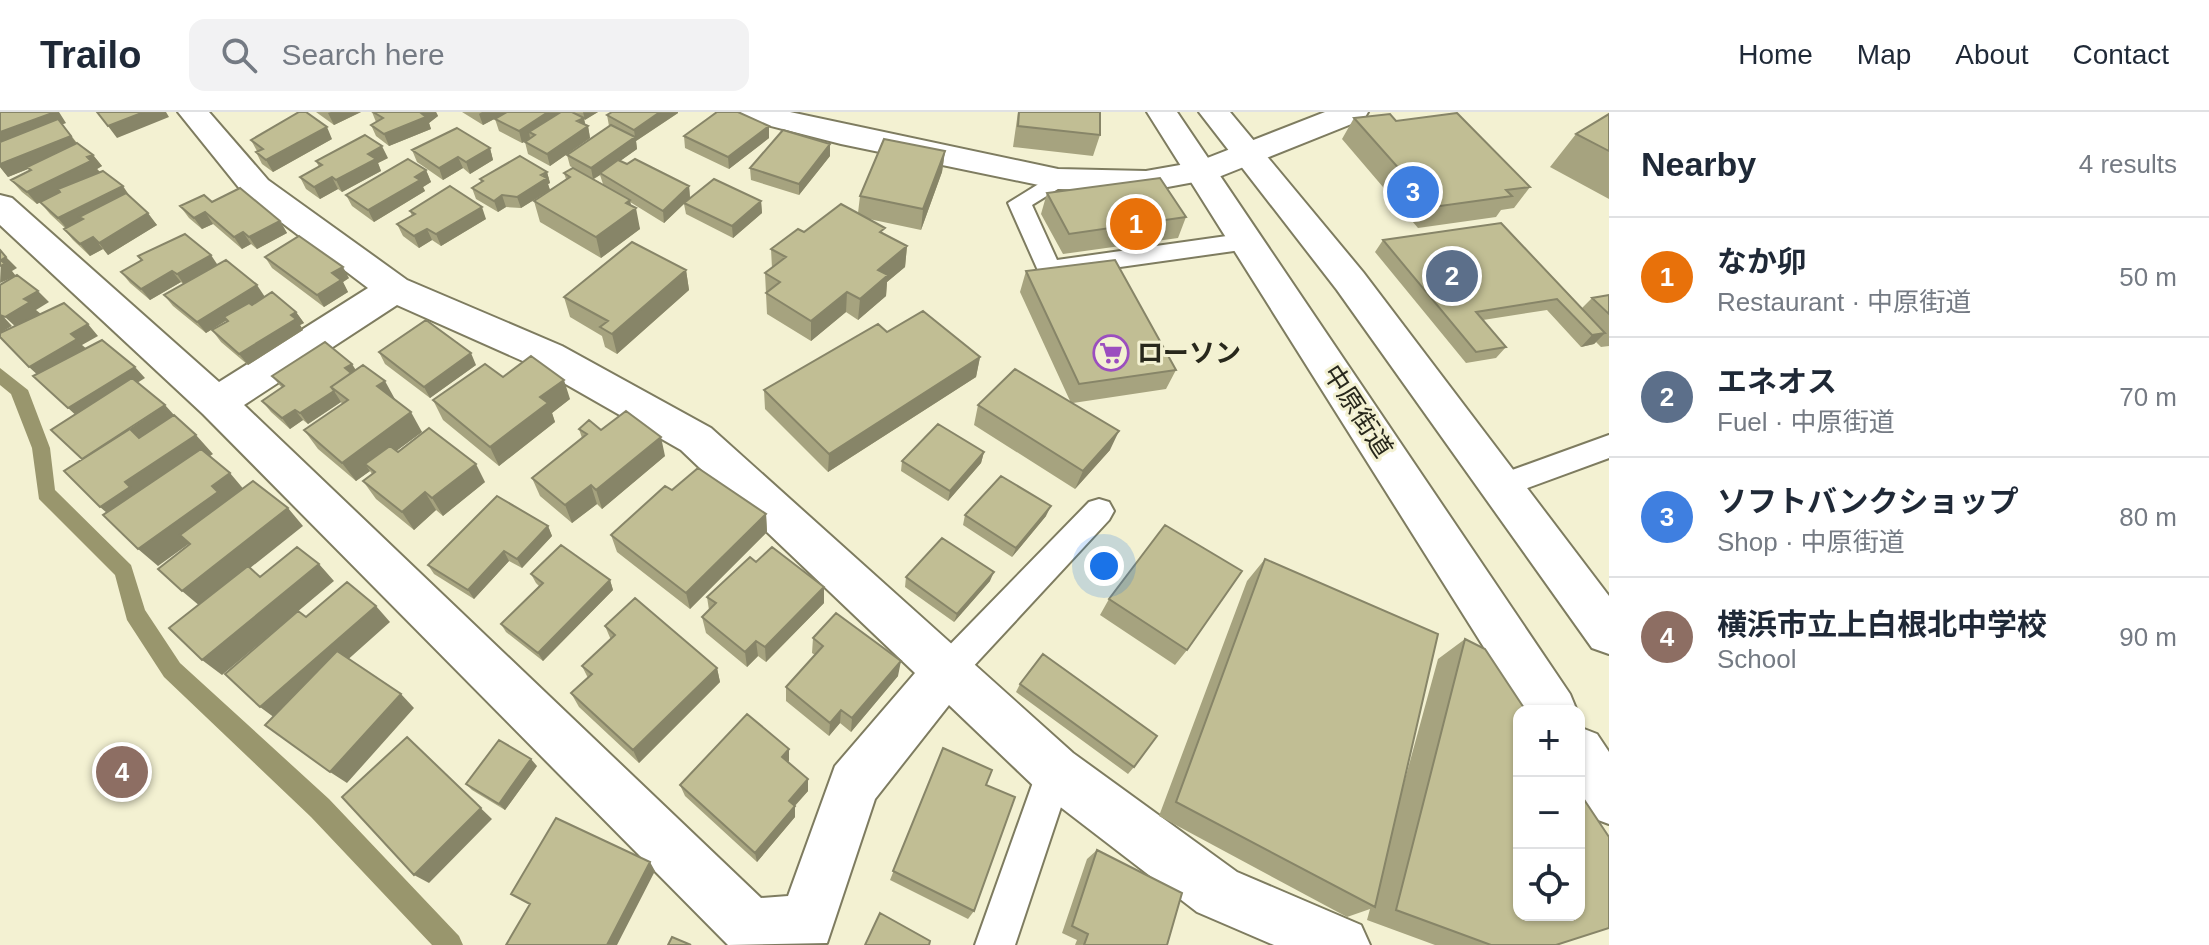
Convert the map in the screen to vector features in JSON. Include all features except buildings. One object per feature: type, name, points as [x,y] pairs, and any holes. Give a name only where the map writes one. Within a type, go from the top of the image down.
[{"type":"street","points":[[193,112],[256,187],[394,289],[548,356],[696,439],[945,673],[1055,771],[1217,892],[1341,945]]},
{"type":"street","points":[[755,112],[841,135],[1058,179],[1146,181],[1204,171],[1353,112]]},
{"type":"street","name":"中原街道","points":[[1162,112],[1204,171],[1548,705]]},
{"type":"street","points":[[1214,112],[1246,156],[1350,281],[1609,633]]},
{"type":"street","points":[[0,206],[217,403],[750,927],[807,923],[853,784],[945,673]]},
{"type":"street","points":[[217,403],[394,289]]},
{"type":"street","points":[[1585,761],[1609,798]]},
{"type":"lane","points":[[1058,179],[1019,203],[1049,269],[1248,241]]},
{"type":"lane","points":[[1500,486],[1609,446]]},
{"type":"lane","points":[[945,673],[1099,511]]},
{"type":"lane","points":[[995,945],[1055,771]]},
{"type":"waterway","points":[[0,375],[19,390],[41,448],[46,493],[124,571],[135,613],[172,670],[320,808],[450,945]]},
{"type":"place","name":"ソフトバンクショップ","points":[[1413,192]]},
{"type":"place","name":"なか卯","points":[[1136,224]]},
{"type":"place","name":"エネオス","points":[[1452,276]]},
{"type":"place","name":"ローソン","points":[[1111,353]]},
{"type":"place","name":"横浜市立上白根北中学校","points":[[122,772]]}]
